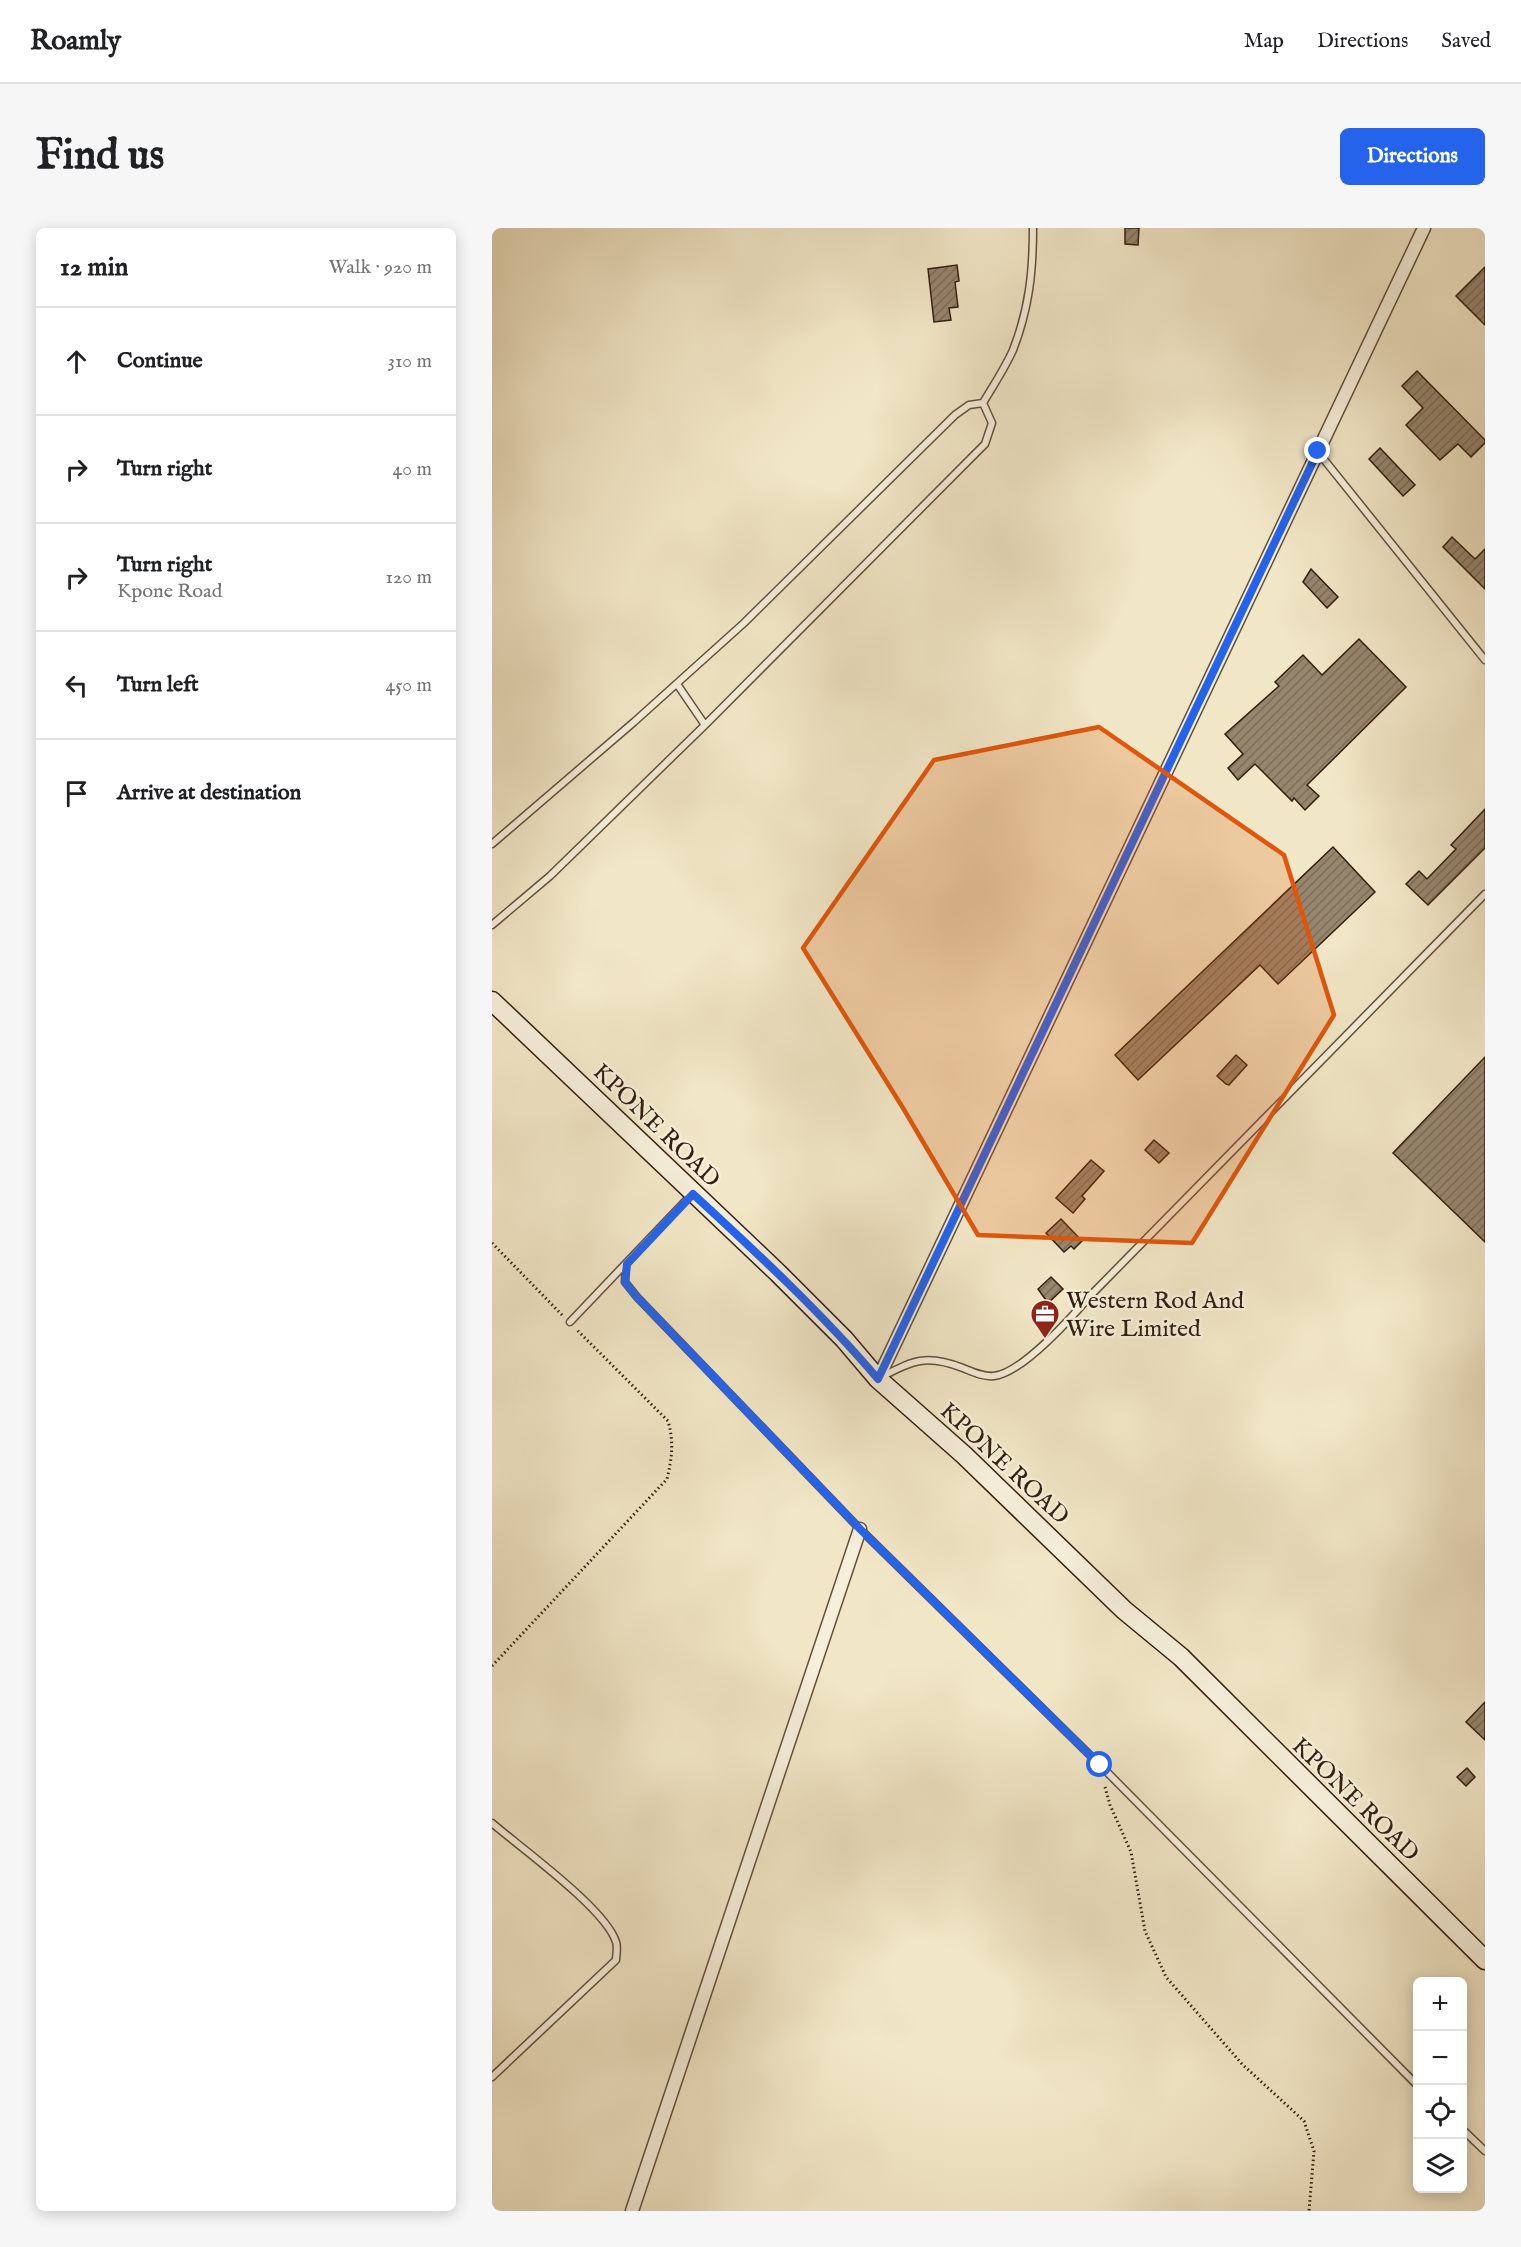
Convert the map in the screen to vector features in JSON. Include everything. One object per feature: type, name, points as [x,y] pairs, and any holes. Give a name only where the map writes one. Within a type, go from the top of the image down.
[{"type":"main road","name":"KPONE ROAD","points":[[492,1001],[808,1303],[844,1339],[878,1379],[964,1455],[1124,1610],[1181,1657],[1485,1958]]},
{"type":"street","points":[[878,1379],[1424,228]]},
{"type":"street","points":[[632,2211],[860,1529]]},
{"type":"lane","points":[[983,403],[1012,352],[1022,322],[1030,289],[1033,228]]},
{"type":"lane","points":[[492,844],[744,623],[955,415],[969,405],[983,403]]},
{"type":"lane","points":[[492,924],[550,876],[705,725],[985,444],[992,423],[983,403]]},
{"type":"lane","points":[[1318,451],[1485,660]]},
{"type":"lane","points":[[677,684],[705,725]]},
{"type":"lane","points":[[878,1379],[901,1367],[932,1359],[986,1376],[1004,1374],[1019,1366],[1071,1318],[1090,1295],[1485,894]]},
{"type":"lane","points":[[570,1322],[693,1194]]},
{"type":"lane","points":[[627,1264],[625,1282],[637,1297],[860,1529],[1100,1765],[1417,2085]]},
{"type":"lane","points":[[492,1823],[588,1904],[608,1926],[617,1943],[616,1960],[492,2077]]},
{"type":"lane","points":[[1467,2134],[1485,2151]]},
{"type":"path","points":[[492,1243],[668,1421],[673,1439],[672,1459],[667,1479],[492,1666]]},
{"type":"path","points":[[1100,1765],[1110,1805],[1131,1851],[1145,1931],[1166,1977],[1242,2064],[1304,2121],[1314,2151],[1309,2211]]},
{"type":"highlighted area","points":[[1099,727],[1284,855],[1334,1015],[1192,1243],[978,1235],[903,1108],[803,948],[934,760]]},
{"type":"building","points":[[1125,228],[1139,228],[1138,245],[1125,244]]},
{"type":"building","points":[[957,265],[959,281],[955,282],[958,307],[949,308],[951,320],[934,322],[928,269]]},
{"type":"building","points":[[1485,267],[1485,325],[1456,296]]},
{"type":"building","points":[[1417,371],[1485,440],[1485,443],[1471,457],[1458,444],[1440,460],[1406,425],[1423,408],[1402,386]]},
{"type":"building","points":[[1380,448],[1415,485],[1403,496],[1369,459]]},
{"type":"building","points":[[1452,537],[1475,559],[1485,549],[1485,589],[1443,547]]},
{"type":"building","points":[[1311,569],[1338,597],[1327,608],[1303,582]]},
{"type":"building","points":[[1359,639],[1406,687],[1307,785],[1319,796],[1305,810],[1294,798],[1292,801],[1255,764],[1238,780],[1228,768],[1243,754],[1225,734],[1279,686],[1275,682],[1303,655],[1322,675]]},
{"type":"building","points":[[1485,809],[1485,848],[1428,905],[1406,884],[1419,871],[1427,879],[1456,849],[1451,845]]},
{"type":"building","points":[[1333,847],[1375,892],[1278,984],[1260,965],[1138,1080],[1115,1055]]},
{"type":"building","points":[[1236,1055],[1247,1065],[1229,1085],[1217,1076]]},
{"type":"building","points":[[1485,1057],[1485,1242],[1393,1153]]},
{"type":"building","points":[[1154,1140],[1169,1153],[1159,1163],[1145,1150]]},
{"type":"building","points":[[1091,1160],[1104,1171],[1082,1196],[1085,1199],[1073,1213],[1056,1198]]},
{"type":"building","points":[[1061,1219],[1082,1241],[1074,1249],[1071,1246],[1064,1252],[1046,1233]]},
{"type":"building","points":[[1051,1277],[1063,1289],[1048,1303],[1038,1289]]},
{"type":"building","points":[[1485,1702],[1485,1740],[1466,1722]]},
{"type":"building","points":[[1467,1768],[1475,1777],[1466,1786],[1457,1777]]},
{"type":"place","name":"Western Rod And Wire Limited","points":[[1045,1340]]},
{"type":"route","points":[[1100,1765],[860,1529],[637,1297],[625,1282],[627,1264],[693,1194],[778,1273],[844,1339],[878,1379],[1318,451]]}]
